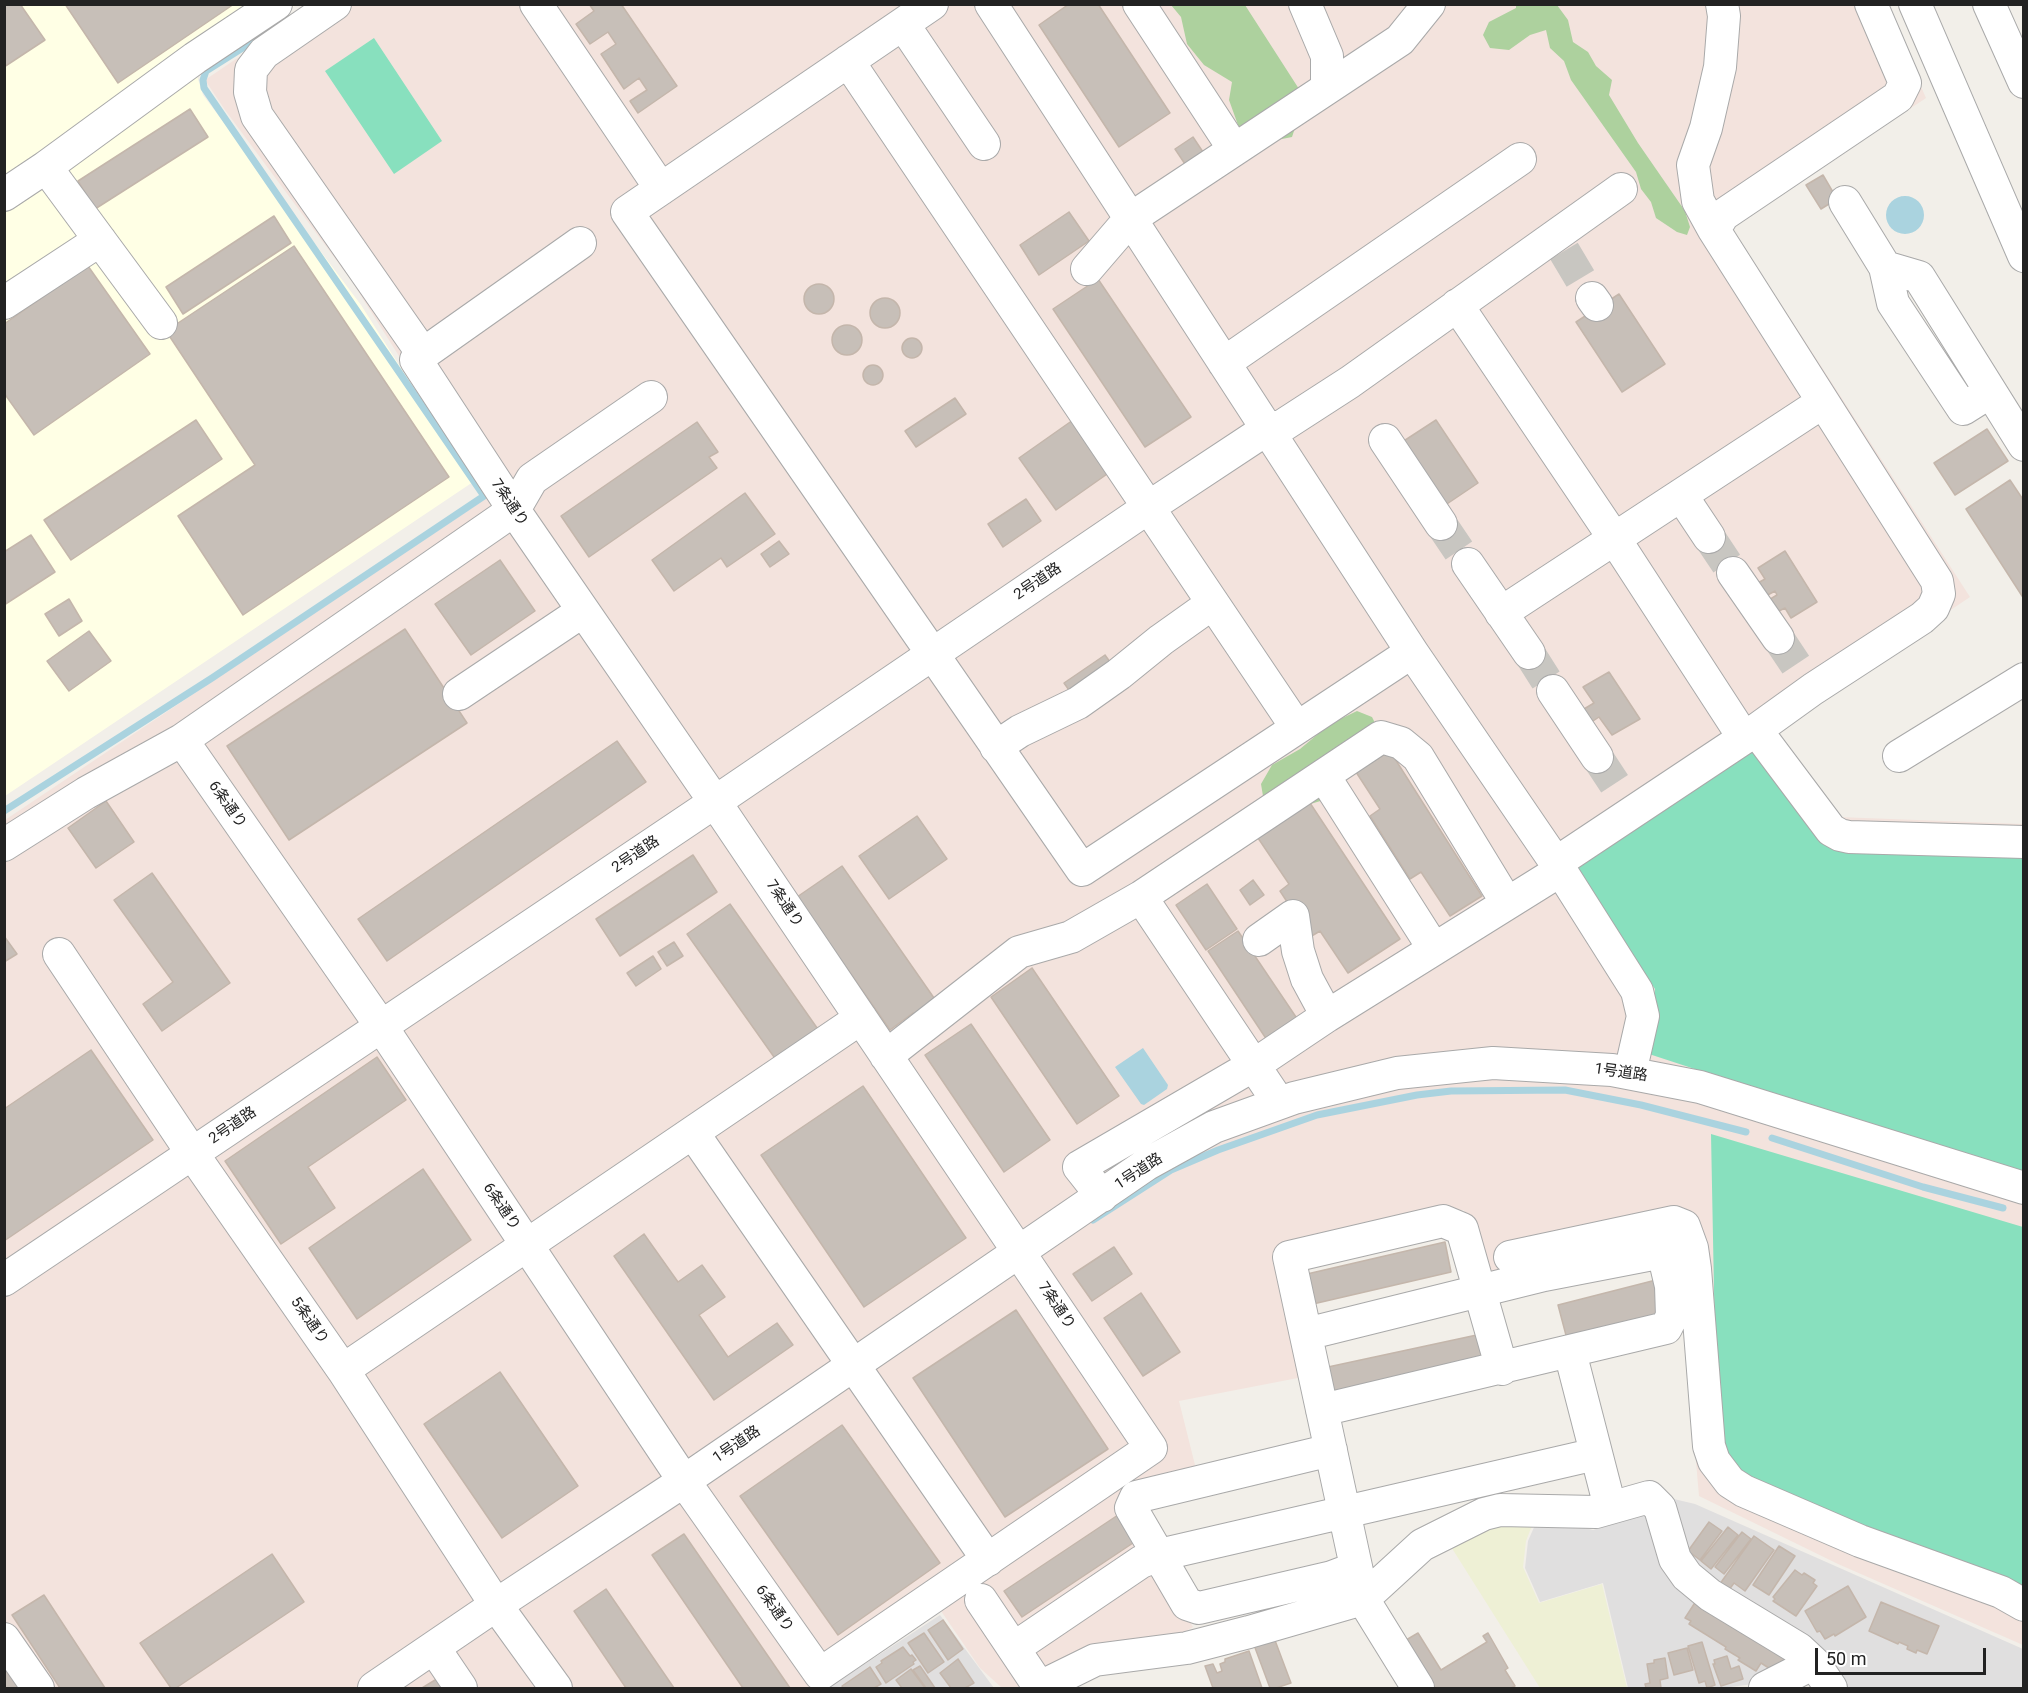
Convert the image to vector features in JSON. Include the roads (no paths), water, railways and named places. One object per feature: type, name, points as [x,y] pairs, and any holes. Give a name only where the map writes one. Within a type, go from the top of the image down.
[{"type":"street","points":[[4,195],[195,58],[276,4]]},
{"type":"street","name":"7条通り","points":[[335,4],[264,53],[251,70],[250,92],[257,116],[419,357],[514,510],[715,802],[1151,1448],[988,1560]]},
{"type":"street","points":[[536,4],[661,189]]},
{"type":"street","points":[[932,4],[627,212],[932,654],[1008,739],[1082,870],[1412,652]]},
{"type":"street","points":[[991,4],[1412,652],[1559,866],[1637,991],[1643,1016],[1630,1073]]},
{"type":"street","points":[[1139,4],[1234,149]]},
{"type":"street","points":[[1305,4],[1327,56],[1327,88]]},
{"type":"street","points":[[1087,269],[1130,219],[1400,40],[1429,4]]},
{"type":"street","points":[[1102,1196],[1079,1167],[1254,1065],[1327,1016],[1507,903],[1559,866],[1628,803],[1750,734],[1808,681],[1922,618],[1933,608],[1939,594],[1937,581],[1714,230],[1698,201],[1694,165],[1706,128],[1720,67],[1724,16],[1722,4]]},
{"type":"street","points":[[1714,230],[1723,216],[1731,210],[1898,97],[1905,83],[1871,4]]},
{"type":"street","points":[[1915,4],[2024,256]]},
{"type":"street","points":[[903,24],[984,144]]},
{"type":"street","points":[[2004,26],[2024,82]]},
{"type":"street","points":[[848,61],[1297,728]]},
{"type":"street","points":[[1224,363],[1520,159]]},
{"type":"street","points":[[46,167],[160,323]]},
{"type":"street","name":"2号道路","points":[[4,1280],[1149,507],[1267,429],[1282,426],[1350,382],[1457,305],[1559,244],[1620,189]]},
{"type":"street","points":[[1845,202],[1885,267],[1919,277],[2024,445]]},
{"type":"street","points":[[4,303],[100,240]]},
{"type":"street","points":[[419,357],[580,243]]},
{"type":"street","points":[[1457,305],[1750,734],[1831,830],[1849,837],[2024,842]]},
{"type":"street","points":[[4,845],[86,793],[182,740],[514,510],[531,479],[651,397]]},
{"type":"street","points":[[1502,613],[1823,402]]},
{"type":"street","points":[[1385,440],[1441,524]]},
{"type":"street","points":[[1682,495],[1709,537]]},
{"type":"street","points":[[1468,564],[1529,653]]},
{"type":"street","points":[[1734,573],[1778,638]]},
{"type":"street","points":[[1008,739],[1078,703],[1214,603]]},
{"type":"street","points":[[459,694],[583,611]]},
{"type":"street","points":[[1899,756],[2024,679]]},
{"type":"street","points":[[1553,691],[1597,757]]},
{"type":"street","points":[[886,1056],[1019,952],[1071,937],[1141,897],[1381,737],[1401,743],[1418,757],[1507,903]]},
{"type":"street","name":"6条通り","points":[[182,740],[381,1026],[684,1481],[820,1674],[988,1560]]},
{"type":"street","points":[[1324,776],[1357,833],[1434,949]]},
{"type":"street","points":[[1141,897],[1279,1103]]},
{"type":"street","points":[[1259,940],[1293,916],[1298,951],[1307,979],[1327,1016]]},
{"type":"street","name":"5条通り","points":[[59,954],[192,1153],[343,1370],[501,1612],[556,1689]]},
{"type":"street","points":[[343,1370],[861,1018]]},
{"type":"street","name":"1号道路","points":[[374,1689],[444,1663],[501,1612],[684,1481],[1147,1164],[1214,1127],[1293,1098],[1396,1073],[1493,1063],[1612,1070],[1700,1087],[2024,1188]]},
{"type":"street","points":[[693,1133],[988,1560]]},
{"type":"street","points":[[1418,1689],[1363,1599],[1290,1257],[1443,1221],[1462,1229],[1502,1369]]},
{"type":"street","points":[[1510,1257],[1674,1222],[1684,1226],[1692,1248],[1695,1269],[1709,1446],[1714,1461],[1730,1482],[1744,1491],[1860,1541],[2001,1592],[2024,1605]]},
{"type":"street","points":[[1306,1334],[1544,1275],[1663,1252],[1671,1286],[1672,1316],[1666,1328],[1502,1369],[1322,1410]]},
{"type":"street","points":[[1570,1352],[1610,1508]]},
{"type":"street","points":[[1331,1450],[1136,1497],[1131,1508],[1187,1604],[1199,1608],[1332,1577],[1356,1568]]},
{"type":"street","points":[[1014,1648],[1141,1562],[1160,1555],[1596,1454]]},
{"type":"street","points":[[981,1600],[1039,1688],[1095,1660],[1187,1648],[1363,1599],[1422,1545],[1484,1514],[1500,1510],[1596,1512],[1649,1497],[1660,1508],[1675,1559],[1687,1576],[1710,1594],[1799,1649],[1814,1663],[1831,1689]]},
{"type":"street","points":[[4,1638],[38,1689]]},
{"type":"street","points":[[1766,1689],[1814,1663]]},
{"type":"water","points":[[1905,196],[1919,201],[1924,215],[1919,229],[1905,234],[1891,229],[1886,215],[1891,201]]},
{"type":"water","points":[[1143,1048],[1168,1085],[1167,1089],[1144,1105],[1115,1067]]},
{"type":"waterway","points":[[4,811],[212,678],[484,496],[204,88],[203,80],[206,71],[260,37]]},
{"type":"waterway","points":[[1093,1220],[1171,1170],[1218,1150],[1317,1115],[1417,1095],[1451,1091],[1565,1090],[1641,1105],[1746,1132]]},
{"type":"waterway","points":[[1772,1138],[1923,1187],[2003,1208]]},
{"type":"tunnel","points":[[1564,251],[1592,298]]},
{"type":"tunnel","points":[[1441,524],[1468,564]]},
{"type":"tunnel","points":[[1709,537],[1733,573]]},
{"type":"tunnel","points":[[1778,638],[1802,674]]},
{"type":"tunnel","points":[[1529,653],[1553,691]]},
{"type":"tunnel","points":[[1597,757],[1622,795]]}]
